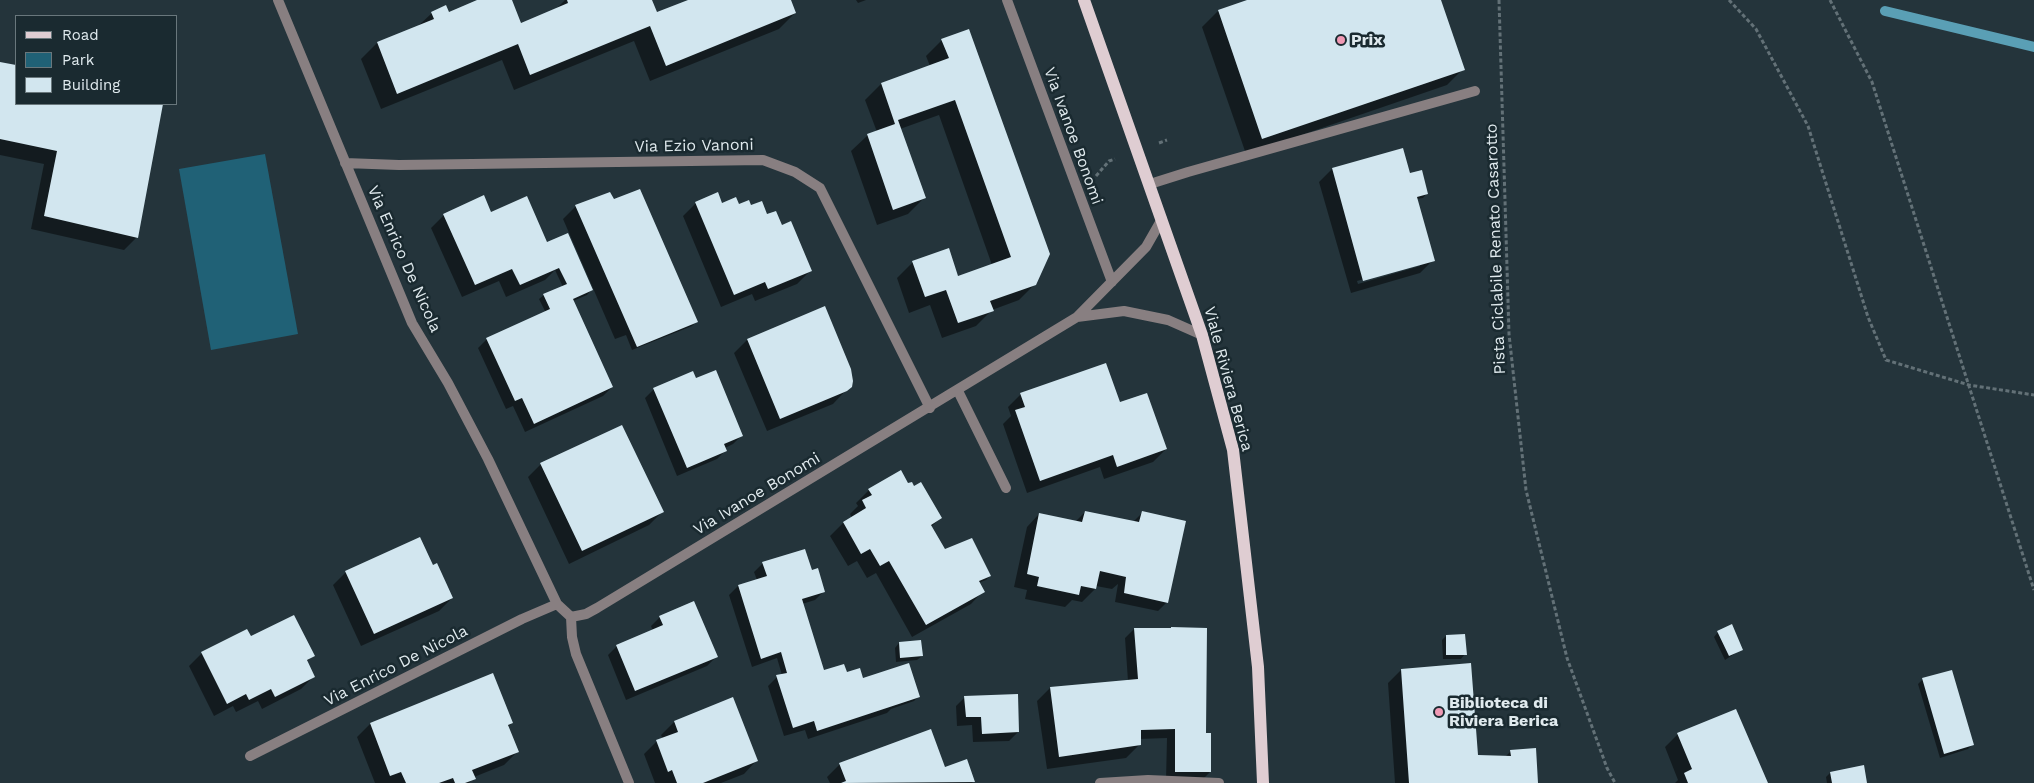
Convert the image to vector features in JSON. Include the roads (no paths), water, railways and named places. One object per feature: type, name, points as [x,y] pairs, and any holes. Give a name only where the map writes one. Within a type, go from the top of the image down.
[{"type":"main road","name":"Viale Riviera Berica","points":[[1084,0],[1202,335],[1233,450],[1258,667],[1263,783]]},
{"type":"street","name":"Via Enrico De Nicola","points":[[278,0],[412,323],[448,383],[488,459],[557,604],[571,618]]},
{"type":"street","name":"Via Ivanoe Bonomi","points":[[1007,0],[1112,282]]},
{"type":"street","points":[[1150,184],[1475,91]]},
{"type":"street","name":"Via Ezio Vanoni","points":[[345,163],[399,165],[763,160],[795,172],[820,188],[930,408]]},
{"type":"street","name":"Via Ivanoe Bonomi","points":[[571,618],[586,614],[597,608],[1077,318],[1146,248],[1162,219]]},
{"type":"street","name":"Via Ivanoe Bonomi","points":[[1077,318],[1124,311],[1168,320],[1202,335]]},
{"type":"street","points":[[958,391],[1006,488]]},
{"type":"street","name":"Via Enrico De Nicola","points":[[250,756],[522,619],[557,604]]},
{"type":"street","points":[[571,618],[572,637],[576,654],[629,783]]},
{"type":"street","points":[[1100,783],[1148,781],[1219,783]]},
{"type":"waterway","points":[[1885,11],[2034,47]]},
{"type":"place","name":"Prix","points":[[1341,40]]},
{"type":"place","name":"Biblioteca di Riviera Berica","points":[[1439,712]]}]
